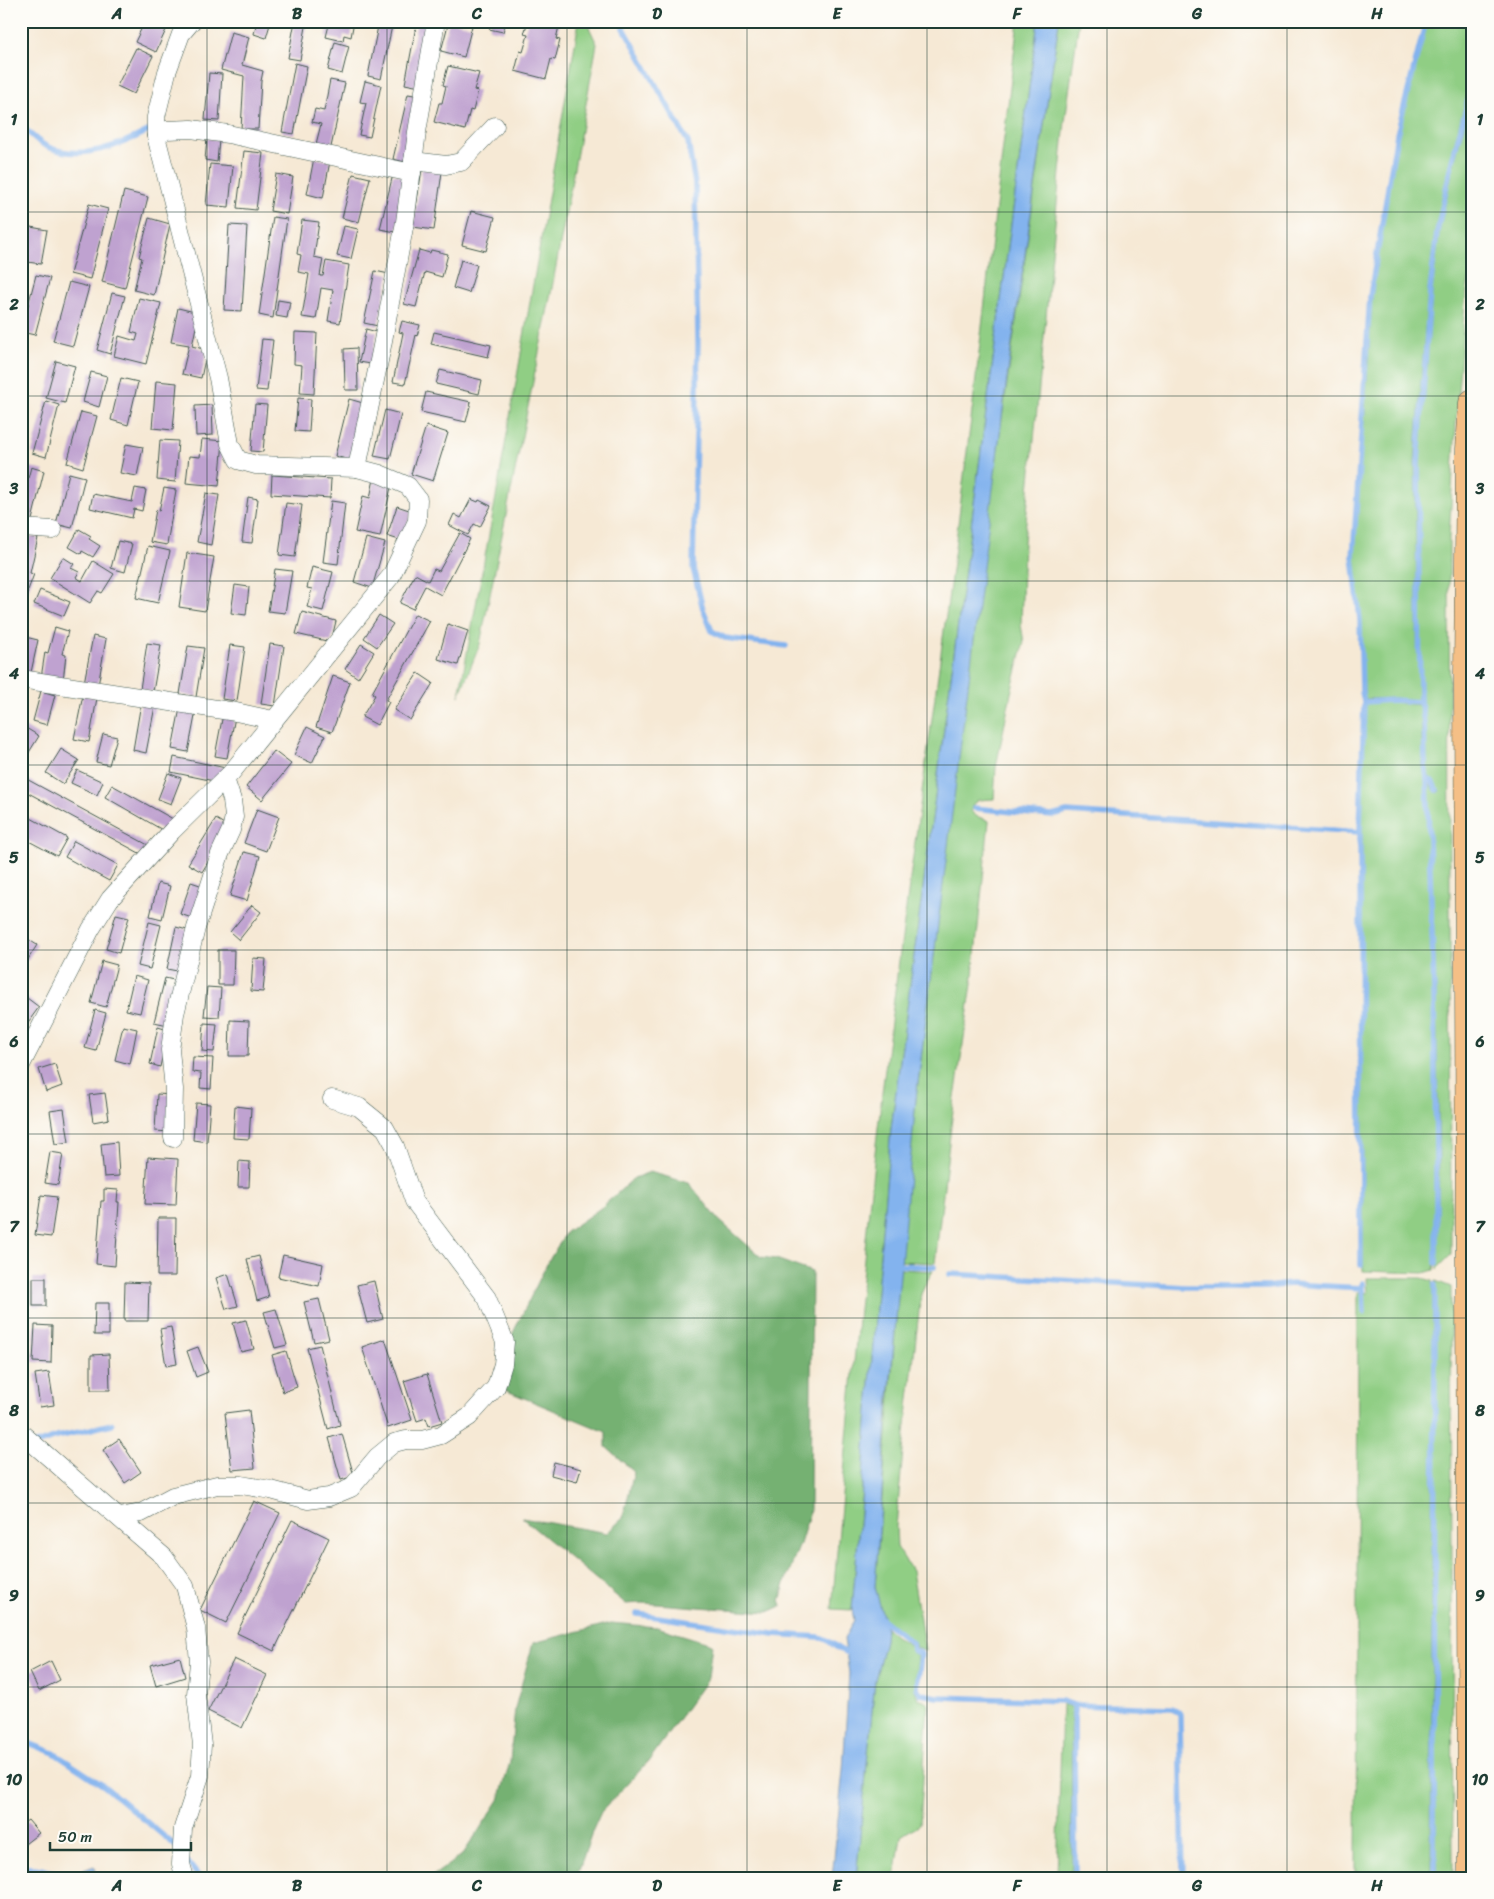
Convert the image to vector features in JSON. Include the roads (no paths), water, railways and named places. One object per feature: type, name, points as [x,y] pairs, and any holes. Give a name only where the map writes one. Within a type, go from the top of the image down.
[{"type":"highway","points":[[1472,1878],[1468,674],[1470,449],[1473,403]]},
{"type":"street","points":[[21,1065],[92,929],[110,900],[172,831],[225,779],[391,576],[417,520],[418,499],[408,486],[380,474],[357,468],[256,465],[238,460],[230,444],[218,378],[156,136],[156,117],[167,72],[181,34],[192,21]]},
{"type":"street","points":[[357,468],[405,222],[436,21]]},
{"type":"street","points":[[156,136],[167,130],[191,130],[228,134],[412,167],[461,162],[495,126]]},
{"type":"street","points":[[21,528],[53,530]]},
{"type":"street","points":[[21,679],[236,712],[273,720]]},
{"type":"street","points":[[173,1138],[174,1089],[170,1050],[175,1014],[196,928],[220,854],[232,830],[234,818],[232,800],[225,779]]},
{"type":"street","points":[[120,1517],[142,1513],[173,1496],[217,1485],[241,1485],[271,1490],[308,1500],[329,1497],[351,1488],[377,1458],[394,1443],[406,1440],[422,1440],[441,1434],[469,1416],[496,1387],[503,1364],[505,1342],[487,1298],[414,1201],[395,1146],[385,1128],[359,1108],[332,1099]]},
{"type":"street","points":[[21,1434],[120,1517],[164,1557],[184,1586],[196,1628],[199,1662],[196,1694],[202,1745],[200,1776],[183,1828],[181,1864],[185,1878]]},
{"type":"water","points":[[1038,21],[1059,21],[1007,378],[916,1099],[888,1408],[875,1587],[886,1627],[885,1640],[875,1680],[856,1878],[832,1878],[843,1770],[849,1673],[844,1639],[854,1620],[852,1610],[891,1129]]},
{"type":"water","points":[[94,1866],[96,1870],[90,1873],[92,1878],[68,1878],[68,1876]]},
{"type":"waterway","points":[[620,21],[688,142],[695,184],[698,344],[693,568],[703,609],[712,631],[725,638],[786,646]]},
{"type":"waterway","points":[[1361,1265],[1360,832],[1364,702],[1362,692],[1360,620],[1353,557],[1370,296],[1397,134],[1426,21]]},
{"type":"waterway","points":[[1436,1263],[1434,992],[1427,779],[1424,721],[1420,702],[1418,462],[1430,291],[1437,232],[1452,161],[1473,82]]},
{"type":"waterway","points":[[21,125],[44,145],[73,153],[100,150],[125,142],[148,131]]},
{"type":"waterway","points":[[1364,702],[1393,700],[1420,702]]},
{"type":"waterway","points":[[1427,779],[1432,781],[1437,790]]},
{"type":"waterway","points":[[974,808],[1052,816],[1067,812],[1360,832]]},
{"type":"waterway","points":[[893,1265],[934,1267]]},
{"type":"waterway","points":[[950,1274],[1187,1287],[1267,1287],[1290,1284],[1363,1288]]},
{"type":"waterway","points":[[1363,1283],[1364,1312]]},
{"type":"waterway","points":[[1434,1878],[1435,1285]]},
{"type":"waterway","points":[[21,1445],[27,1447],[57,1437],[112,1424]]},
{"type":"waterway","points":[[637,1614],[774,1634],[820,1637],[852,1655]]},
{"type":"waterway","points":[[878,1616],[912,1643],[913,1650],[921,1654],[917,1688],[921,1694],[938,1697],[1062,1701],[1074,1705],[1172,1708],[1178,1711],[1180,1714],[1183,1878]]},
{"type":"waterway","points":[[1074,1705],[1075,1878]]},
{"type":"waterway","points":[[21,1740],[54,1753],[104,1786],[178,1848]]},
{"type":"waterway","points":[[186,1860],[200,1878]]},
{"type":"waterway","points":[[21,1869],[45,1870],[69,1878]]},
{"type":"waterway","points":[[37,1869],[42,1878]]}]
